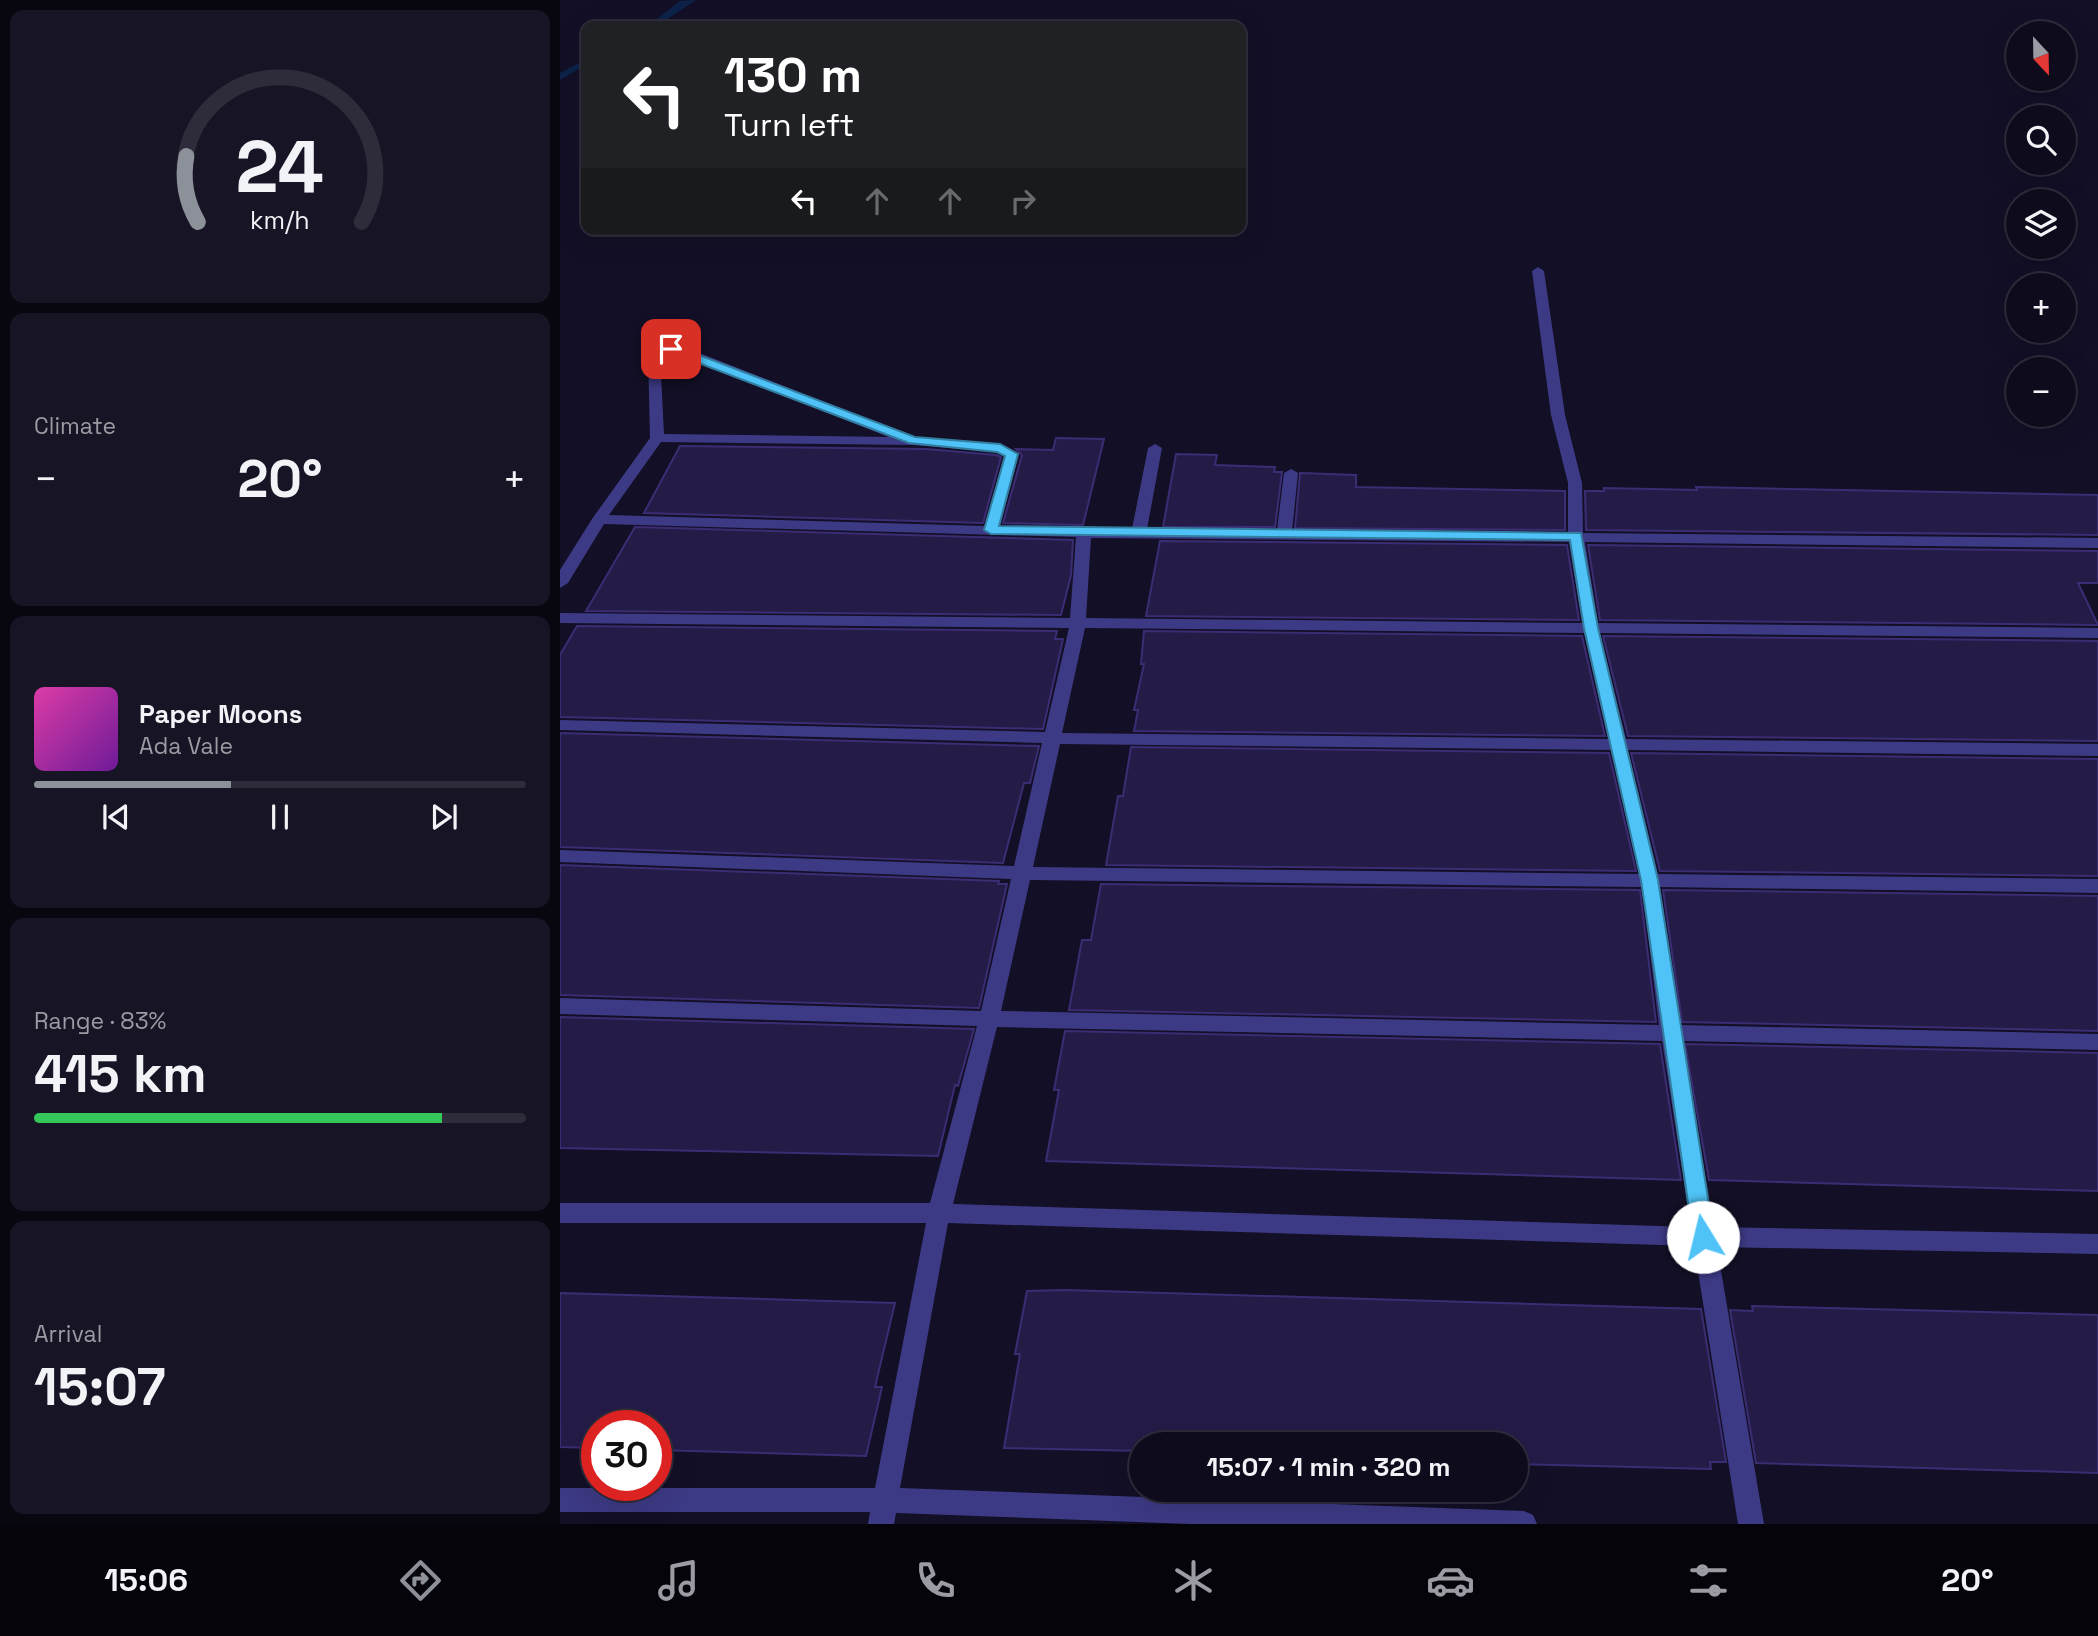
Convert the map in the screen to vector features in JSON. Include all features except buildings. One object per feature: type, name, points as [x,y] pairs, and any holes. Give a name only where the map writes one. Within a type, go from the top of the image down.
[{"type":"street","points":[[1538,271],[1558,415],[1575,484],[1576,536],[1591,628],[1650,880],[1671,1035],[1751,1524]]},
{"type":"street","points":[[560,583],[599,519],[657,438],[653,354],[671,349],[914,441]]},
{"type":"street","points":[[657,438],[914,441],[1000,448],[1012,454],[991,530]]},
{"type":"street","points":[[1139,533],[1155,448]]},
{"type":"street","points":[[1283,533],[1291,473]]},
{"type":"street","points":[[599,519],[1084,533],[2098,543]]},
{"type":"street","points":[[883,1512],[939,1213],[989,1019],[1078,624],[1084,533]]},
{"type":"street","points":[[560,618],[2098,633]]},
{"type":"street","points":[[560,725],[1052,738],[2098,750]]},
{"type":"street","points":[[560,856],[1022,873],[2098,886]]},
{"type":"street","points":[[560,1006],[1671,1035],[2098,1042]]},
{"type":"street","points":[[560,1213],[939,1213],[1703,1237],[2098,1244]]},
{"type":"street","points":[[560,1500],[883,1512],[1524,1524]]},
{"type":"waterway","points":[[659,21],[683,3],[692,0]]},
{"type":"waterway","points":[[560,77],[581,65]]},
{"type":"route","points":[[671,349],[914,441],[1000,448],[1012,454],[991,530],[1576,536],[1591,628],[1650,880],[1703,1237]]}]
